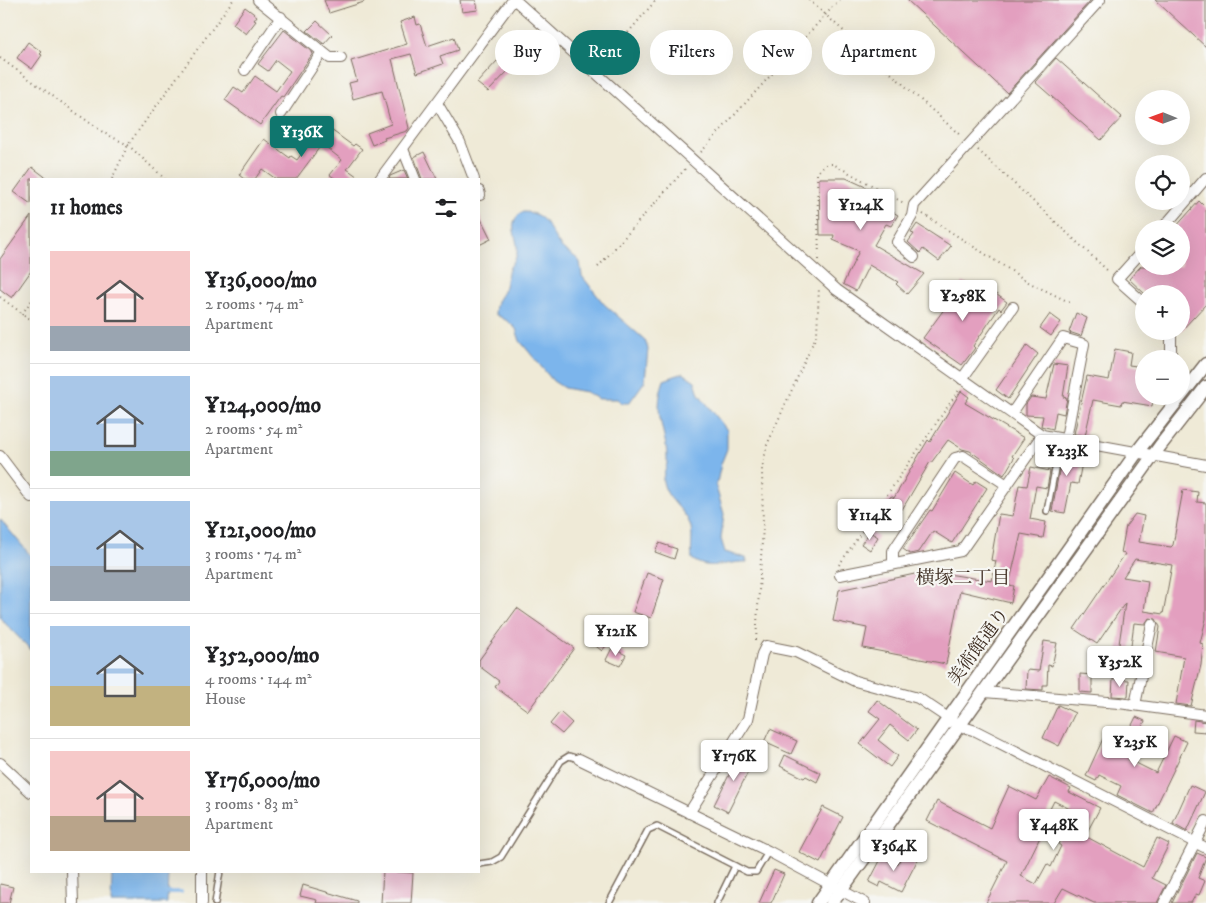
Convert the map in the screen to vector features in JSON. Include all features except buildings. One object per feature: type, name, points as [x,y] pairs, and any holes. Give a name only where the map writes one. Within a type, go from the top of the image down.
[{"type":"street","points":[[258,0],[282,17],[330,58],[341,58]]},
{"type":"street","points":[[381,178],[514,0],[570,51]]},
{"type":"street","points":[[914,257],[896,242],[914,205],[1100,0]]},
{"type":"street","points":[[245,70],[282,17]]},
{"type":"street","points":[[281,114],[322,52]]},
{"type":"street","points":[[596,75],[837,290],[1042,435],[1206,465]]},
{"type":"street","points":[[437,103],[460,142],[474,178]]},
{"type":"street","points":[[403,149],[415,178]]},
{"type":"street","points":[[1170,220],[1205,180]]},
{"type":"street","points":[[1135,259],[1117,279],[1135,295]]},
{"type":"street","points":[[964,380],[1014,307]]},
{"type":"street","points":[[1012,413],[1063,338],[1084,344],[1063,438]]},
{"type":"street","name":"美術館通り","points":[[1190,378],[1206,364]]},
{"type":"street","name":"美術館通り","points":[[818,903],[835,887],[960,726],[1154,455],[1206,387]]},
{"type":"street","name":"美術館通り","points":[[832,903],[835,887],[947,718],[1170,405]]},
{"type":"street","points":[[840,575],[961,551],[1042,435]]},
{"type":"street","points":[[0,456],[30,496]]},
{"type":"street","points":[[893,564],[892,551],[955,458],[963,456],[1007,485]]},
{"type":"street","points":[[1135,705],[1152,624]]},
{"type":"street","points":[[689,812],[748,719],[763,650],[766,646],[796,652],[855,681],[918,698],[960,726],[976,731],[1206,848]]},
{"type":"street","points":[[984,692],[1135,705],[1206,715]]},
{"type":"street","points":[[579,759],[768,851],[865,903]]},
{"type":"street","points":[[0,763],[30,791]]},
{"type":"street","points":[[1164,903],[1206,821]]},
{"type":"street","points":[[72,873],[73,903]]},
{"type":"street","points":[[202,873],[202,903]]},
{"type":"lane","points":[[1047,511],[1063,438]]},
{"type":"lane","points":[[480,864],[492,862],[501,857],[561,761],[569,756],[579,759]]},
{"type":"lane","points":[[609,903],[651,827],[657,826],[747,872],[756,872],[768,851]]},
{"type":"lane","points":[[717,903],[735,866]]},
{"type":"lane","points":[[215,903],[220,873]]},
{"type":"path","points":[[112,178],[128,145],[233,0]]},
{"type":"path","points":[[631,30],[656,0]]},
{"type":"path","points":[[809,0],[825,15]]},
{"type":"path","points":[[598,267],[839,0]]},
{"type":"path","points":[[0,58],[104,133],[128,145],[164,178]]},
{"type":"path","points":[[763,650],[755,638],[763,526],[763,458],[767,445],[817,334],[819,273],[817,173],[820,168],[833,164],[914,208],[1030,283],[1071,303]]},
{"type":"path","points":[[0,297],[30,319]]},
{"type":"path","points":[[22,314],[30,302]]},
{"type":"path","points":[[840,575],[839,563],[964,380]]},
{"type":"water","points":[[523,212],[537,215],[546,222],[561,247],[580,262],[582,276],[604,304],[645,340],[648,349],[645,381],[629,403],[622,403],[617,399],[598,399],[586,392],[564,388],[553,381],[520,341],[516,329],[509,322],[495,314],[496,304],[505,286],[509,269],[516,257],[517,244],[514,221]]},
{"type":"water","points":[[683,373],[695,381],[699,394],[727,430],[727,449],[721,464],[716,487],[724,514],[721,539],[725,552],[746,558],[747,562],[705,565],[692,559],[690,524],[665,488],[663,480],[667,463],[667,451],[659,414],[660,393],[664,380]]},
{"type":"water","points":[[0,519],[30,555],[30,649],[0,618]]},
{"type":"water","points":[[112,873],[168,873],[167,903],[111,903]]},
{"type":"waterway","points":[[164,892],[181,892]]},
{"type":"district","name":"横塚二丁目","points":[[963,577]]}]
